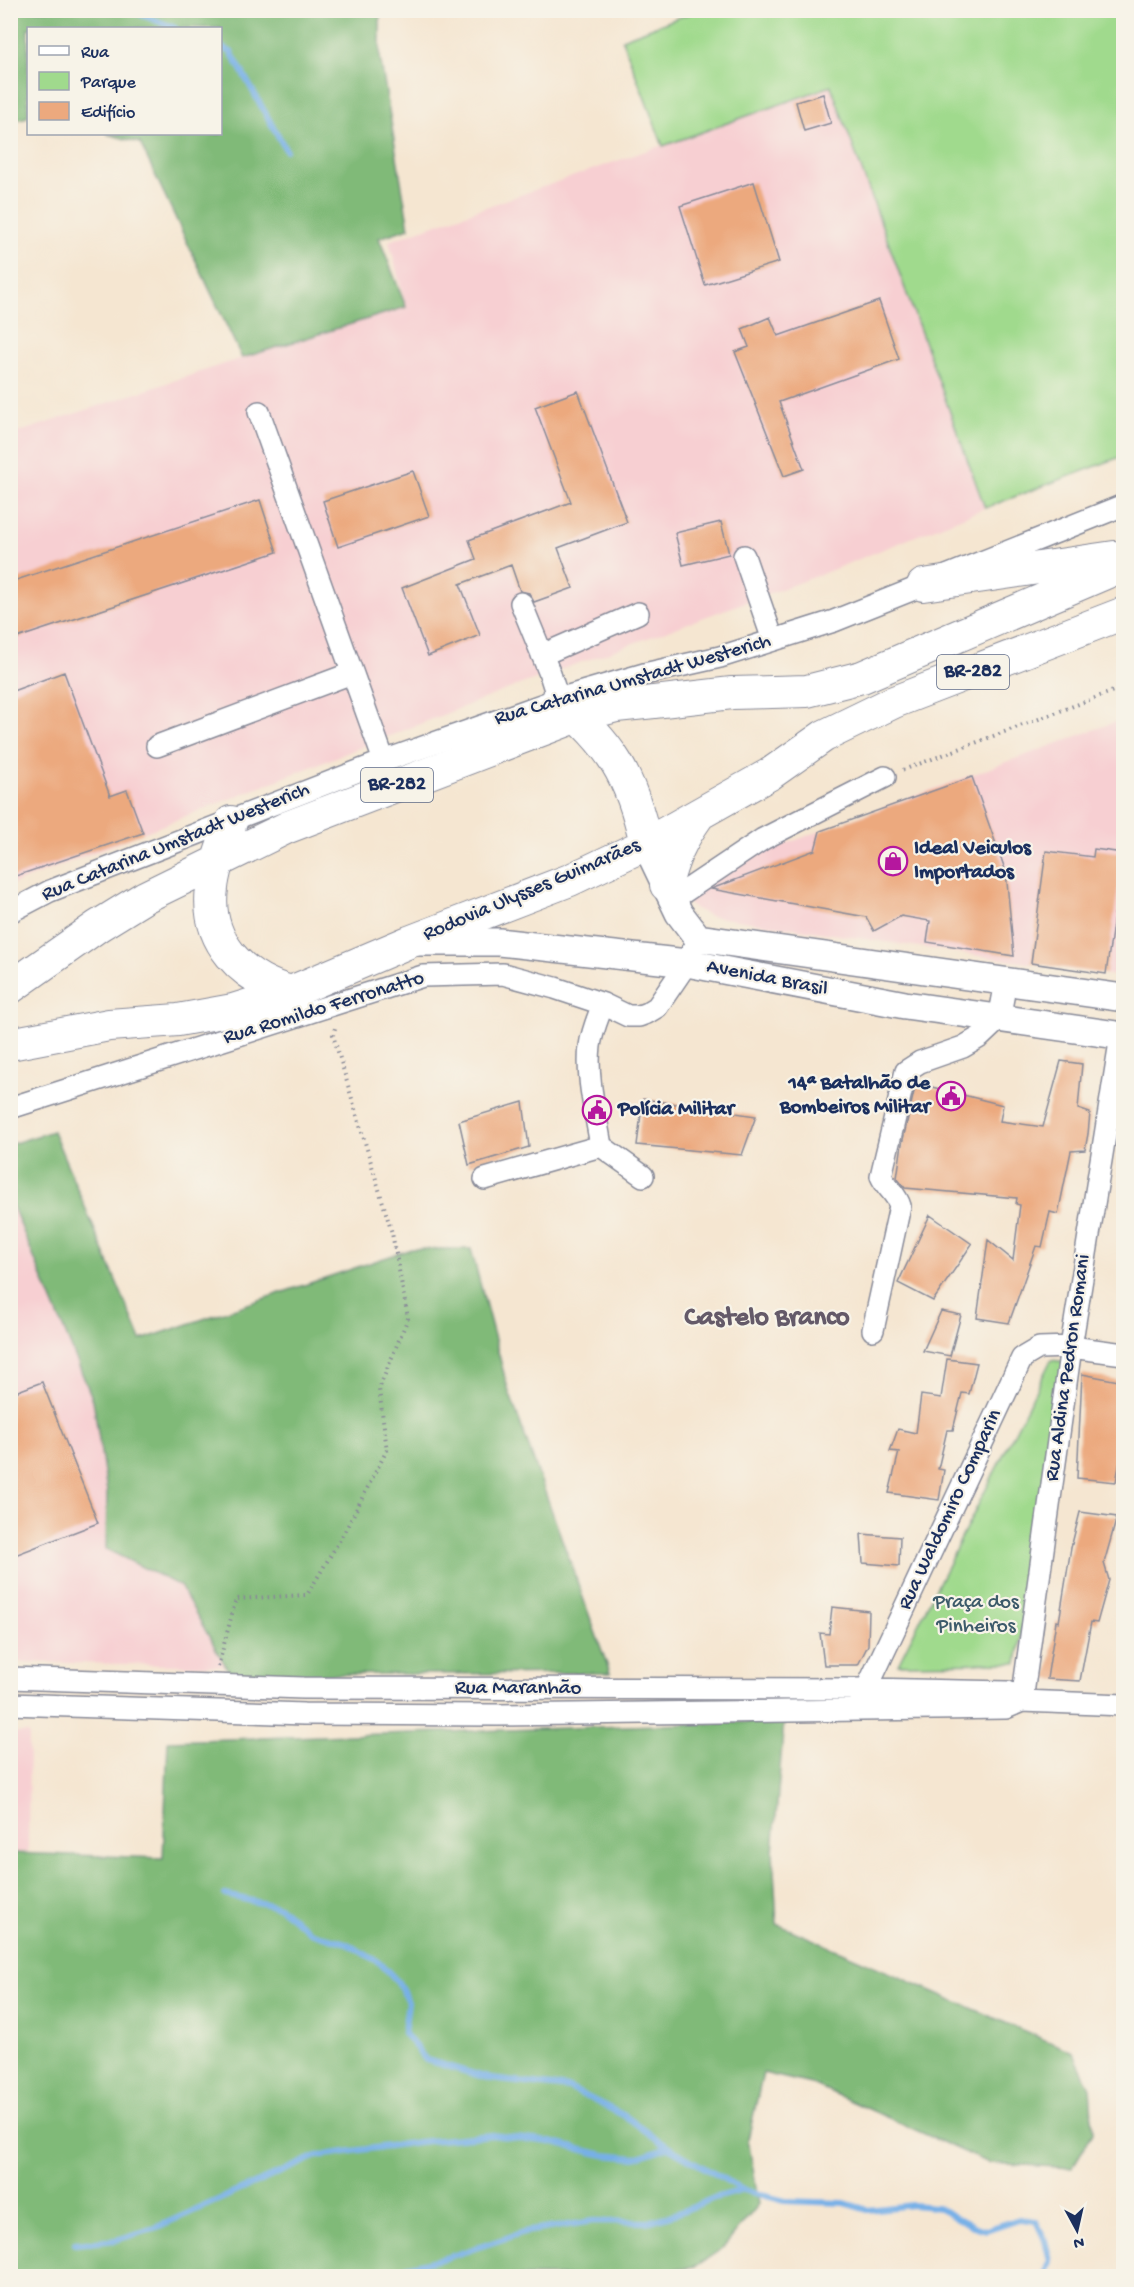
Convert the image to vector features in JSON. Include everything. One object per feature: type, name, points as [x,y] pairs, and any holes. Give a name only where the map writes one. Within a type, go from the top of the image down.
[{"type":"highway","points":[[923,585],[1124,556]]},
{"type":"highway","name":"BR-282","points":[[10,988],[98,926],[136,903],[219,860],[288,827],[568,708],[616,706],[732,693],[807,691],[862,677],[1124,565]]},
{"type":"highway","name":"Rodovia Ulysses Guimarães","points":[[10,1044],[109,1025],[178,1020],[233,1010],[291,992],[409,942],[570,880],[646,844],[770,774],[824,736],[874,712],[1124,614]]},
{"type":"highway","points":[[568,708],[604,743],[624,774],[638,808],[646,844]]},
{"type":"highway","points":[[669,893],[673,859],[681,840],[699,815]]},
{"type":"highway","points":[[231,822],[212,888],[213,915],[220,940],[232,958],[248,974],[271,987],[291,992]]},
{"type":"main road","name":"Avenida Brasil","points":[[646,844],[679,914],[698,938],[1124,998]]},
{"type":"main road","name":"Avenida Brasil","points":[[409,942],[500,942],[687,963],[905,1005],[1122,1036]]},
{"type":"street","points":[[259,412],[384,761]]},
{"type":"street","name":"Rua Catarina Umstadt Westerich","points":[[10,912],[50,891],[384,761],[568,708],[644,674],[720,657],[834,621],[1124,506]]},
{"type":"street","points":[[744,556],[773,640]]},
{"type":"street","points":[[521,603],[568,708]]},
{"type":"street","points":[[542,654],[638,613]]},
{"type":"street","points":[[157,746],[352,673]]},
{"type":"street","points":[[669,893],[764,839],[885,777]]},
{"type":"street","name":"Rua Romildo Ferronatto","points":[[10,1108],[423,976],[503,974],[555,987],[603,1004],[615,1012],[628,1016],[647,1013],[657,1007],[687,963],[698,938]]},
{"type":"street","points":[[873,1330],[900,1206],[898,1198],[881,1176],[906,1071],[920,1062],[963,1047],[980,1037],[999,1019],[1006,982]]},
{"type":"street","points":[[603,1004],[590,1047],[591,1078],[601,1146],[643,1176]]},
{"type":"street","name":"Rua Aldina Pedron Romani","points":[[1022,1701],[1071,1347],[1122,1036]]},
{"type":"street","points":[[485,1179],[601,1146]]},
{"type":"street","name":"Rua Waldomiro Comparin","points":[[857,1709],[1022,1358],[1039,1347],[1071,1347],[1124,1354]]},
{"type":"street","name":"Rua Maranhão","points":[[10,1678],[303,1688],[867,1689],[1008,1692],[1022,1701]]},
{"type":"street","points":[[118,1681],[118,1708]]},
{"type":"street","points":[[303,1688],[304,1714]]},
{"type":"street","points":[[497,1689],[498,1715]]},
{"type":"street","points":[[769,1712],[770,1689]]},
{"type":"street","name":"Rua Maranhão","points":[[10,1704],[304,1714],[498,1715],[1006,1708],[1022,1701],[1124,1705]]},
{"type":"path","points":[[885,777],[1124,687]]},
{"type":"path","points":[[214,1685],[236,1599],[307,1595],[344,1533],[387,1450],[379,1389],[408,1318],[392,1233],[333,1035],[342,1001]]},
{"type":"shaded area","points":[[831,86],[985,508],[822,574],[519,685],[11,885],[11,435],[242,358],[406,307],[389,241]]},
{"type":"shaded area","points":[[1123,719],[1123,977],[710,916],[683,899],[680,883]]},
{"type":"shaded area","points":[[10,1188],[235,1666],[11,1662]]},
{"type":"shaded area","points":[[11,1733],[29,1733],[28,1852],[11,1852]]},
{"type":"green space","points":[[11,10],[380,11],[380,57],[409,228],[379,238],[406,307],[242,358],[140,143],[111,135],[222,135],[222,27],[27,27],[27,117],[11,121]]},
{"type":"green space","points":[[696,11],[1123,11],[1123,456],[985,508],[831,86],[663,146],[622,39]]},
{"type":"green space","points":[[53,1131],[141,1340],[411,1249],[471,1249],[508,1389],[610,1673],[231,1675],[180,1586],[106,1549],[107,1492],[93,1400],[11,1202],[11,1144]]},
{"type":"green space","name":"Praça dos Pinheiros","points":[[1051,1360],[1066,1362],[1017,1663],[898,1664]]},
{"type":"green space","points":[[784,1721],[773,1852],[777,1924],[1073,2052],[1090,2088],[1093,2133],[1072,2168],[989,2163],[815,2085],[763,2073],[748,2139],[759,2204],[723,2248],[696,2266],[630,2276],[11,2276],[11,1853],[163,1858],[168,1741]]},
{"type":"building","points":[[823,94],[831,123],[804,131],[796,102]]},
{"type":"building","points":[[754,182],[779,262],[705,285],[680,206]]},
{"type":"building","points":[[879,301],[899,359],[779,402],[804,469],[784,476],[735,352],[749,347],[742,329],[770,317],[778,336]]},
{"type":"building","points":[[578,391],[627,522],[558,548],[573,588],[534,602],[529,593],[520,591],[511,565],[460,584],[480,635],[428,656],[402,588],[476,559],[469,540],[571,502],[535,407]]},
{"type":"building","points":[[413,471],[429,516],[338,547],[323,501]]},
{"type":"building","points":[[260,500],[277,552],[17,638],[10,619],[10,582]]},
{"type":"building","points":[[721,522],[729,554],[683,565],[675,533]]},
{"type":"building","points":[[64,672],[110,796],[127,790],[143,833],[10,878],[10,692]]},
{"type":"building","name":"Ideal Veiculos Importados","points":[[972,777],[1006,872],[1014,956],[927,942],[930,921],[901,916],[874,931],[866,917],[711,889],[815,850],[820,831]]},
{"type":"building","points":[[1094,849],[1123,853],[1106,974],[1031,963],[1046,851],[1093,857]]},
{"type":"building","points":[[1061,1061],[1082,1064],[1078,1109],[1090,1113],[1085,1150],[1071,1151],[1058,1214],[1050,1212],[1042,1247],[1036,1246],[1009,1323],[977,1318],[988,1240],[1013,1260],[1020,1205],[1016,1204],[1017,1198],[905,1188],[897,1178],[916,1083],[1003,1105],[1000,1121],[1043,1127]]},
{"type":"building","points":[[643,1099],[756,1116],[742,1155],[637,1145]]},
{"type":"building","points":[[523,1102],[529,1147],[469,1165],[459,1121]]},
{"type":"building","points":[[930,1215],[972,1244],[933,1301],[898,1283]]},
{"type":"building","points":[[941,1311],[961,1315],[950,1356],[923,1351]]},
{"type":"building","points":[[947,1359],[977,1363],[969,1394],[962,1393],[953,1430],[947,1430],[938,1469],[944,1470],[939,1500],[889,1493],[899,1452],[890,1451],[898,1429],[916,1433],[921,1395],[941,1398]]},
{"type":"building","points":[[1082,1374],[1124,1382],[1124,1440],[1116,1482],[1077,1478]]},
{"type":"building","points":[[42,1382],[98,1523],[10,1557],[10,1394]]},
{"type":"building","points":[[1080,1512],[1117,1517],[1104,1563],[1109,1580],[1097,1623],[1091,1622],[1080,1681],[1047,1679],[1056,1621],[1059,1622],[1071,1548]]},
{"type":"building","points":[[861,1534],[900,1537],[899,1566],[863,1563]]},
{"type":"building","points":[[832,1607],[869,1611],[868,1645],[858,1665],[824,1665],[820,1633],[829,1634]]},
{"type":"waterway","points":[[130,10],[172,27]]},
{"type":"waterway","points":[[222,48],[231,52],[286,150]]},
{"type":"waterway","points":[[225,1895],[279,1907],[310,1932],[346,1943],[380,1963],[398,1982],[408,2002],[404,2033],[426,2060],[491,2079],[569,2088],[625,2116],[668,2147],[743,2190],[785,2201],[844,2203],[868,2210],[912,2205],[936,2207],[986,2230],[1019,2219],[1036,2221],[1045,2240],[1050,2261],[1045,2276]]},
{"type":"waterway","points":[[75,2244],[116,2240],[155,2228],[317,2156],[418,2142],[492,2135],[550,2142],[604,2155],[635,2158],[668,2147]]},
{"type":"waterway","points":[[387,2276],[407,2267],[449,2257],[524,2232],[593,2221],[648,2222],[743,2190]]},
{"type":"place","name":"Ideal Veiculos Importados","points":[[893,861]]},
{"type":"place","name":"14ª Batalhão de Bombeiros Militar","points":[[951,1096]]},
{"type":"place","name":"Polícia Militar","points":[[597,1110]]},
{"type":"district","name":"Castelo Branco","points":[[767,1319]]}]
